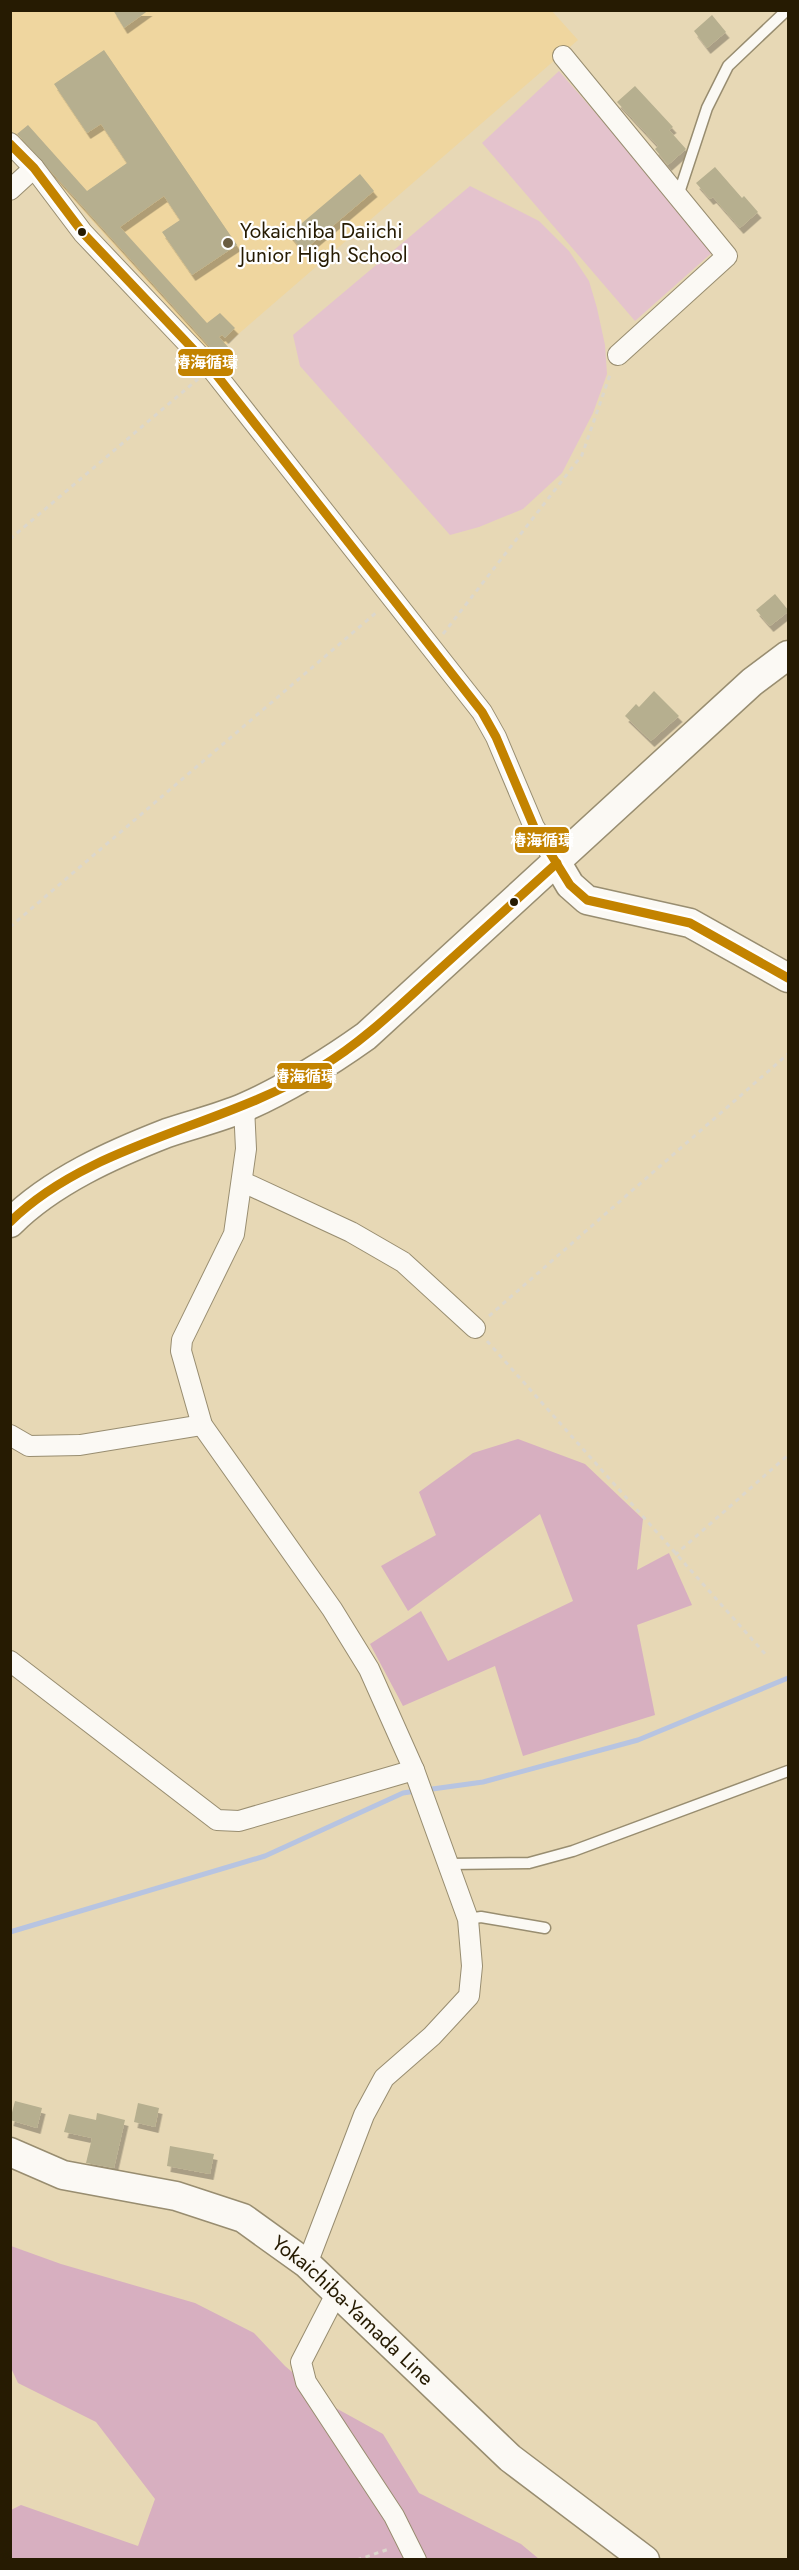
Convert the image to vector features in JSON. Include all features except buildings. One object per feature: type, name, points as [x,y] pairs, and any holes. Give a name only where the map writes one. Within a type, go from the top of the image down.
[{"type":"street","points":[[563,56],[727,256],[618,355]]},
{"type":"street","points":[[10,143],[34,168],[83,233],[211,368],[482,712],[496,737],[534,827],[570,885],[587,900],[690,923],[789,978]]},
{"type":"street","points":[[10,190],[34,168]]},
{"type":"street","points":[[16,1213],[103,1161],[166,1134],[244,1107],[321,1068],[366,1036],[752,682],[789,655]]},
{"type":"street","points":[[244,1107],[246,1149],[234,1234],[182,1340],[181,1351],[202,1425],[344,1629],[369,1669],[414,1770],[468,1919],[472,1966],[469,1996],[432,2036],[384,2078],[364,2115],[307,2264]]},
{"type":"street","points":[[243,1182],[351,1232],[403,1262],[475,1328]]},
{"type":"street","points":[[10,1435],[29,1446],[80,1445],[202,1425]]},
{"type":"street","points":[[10,1661],[217,1820],[239,1821],[414,1770]]},
{"type":"street","name":"Yokaichiba-Yamada Line","points":[[10,2152],[63,2175],[176,2196],[243,2218],[307,2264],[510,2458],[645,2559]]},
{"type":"street","points":[[336,2294],[301,2362],[306,2382],[394,2516],[412,2551]]},
{"type":"lane","points":[[678,196],[707,108],[728,66],[787,10]]},
{"type":"lane","points":[[448,1864],[529,1863],[551,1857],[789,1771]]},
{"type":"lane","points":[[468,1919],[480,1917],[545,1928]]},
{"type":"path","points":[[431,650],[582,455],[618,355]]},
{"type":"path","points":[[10,539],[211,368]]},
{"type":"path","points":[[10,927],[392,598]]},
{"type":"path","points":[[766,1655],[475,1328],[789,1054]]},
{"type":"path","points":[[675,1555],[789,1455]]},
{"type":"path","points":[[357,2559],[412,2551]]},
{"type":"shaded area","name":"Yokaichiba Daiichi Junior High School","points":[[551,10],[578,40],[213,356],[11,130],[10,11]]},
{"type":"shaded area","points":[[559,71],[715,250],[635,321],[482,143]]},
{"type":"shaded area","points":[[470,186],[539,221],[569,251],[589,281],[605,345],[607,374],[593,413],[562,473],[523,509],[479,527],[450,535],[300,366],[293,335]]},
{"type":"shaded area","points":[[518,1439],[585,1464],[643,1519],[637,1570],[669,1553],[692,1605],[637,1625],[655,1715],[523,1756],[495,1666],[403,1706],[370,1644],[421,1611],[448,1661],[573,1601],[540,1514],[408,1611],[381,1566],[436,1535],[419,1492],[473,1453]]},
{"type":"shaded area","points":[[11,2246],[61,2264],[195,2303],[254,2333],[285,2366],[332,2406],[383,2434],[419,2493],[521,2544],[539,2559],[11,2559],[11,2510],[21,2505],[138,2546],[155,2499],[96,2422],[18,2383],[11,2368]]},
{"type":"waterway","points":[[425,1790],[483,1782],[638,1740],[788,1678]]},
{"type":"waterway","points":[[10,1932],[265,1856],[403,1793],[416,1791]]},
{"type":"transit line","name":"椿海循環","points":[[10,144],[34,168],[83,233],[211,368],[482,712],[496,737],[534,827],[570,885],[587,900],[690,923],[788,978]]},
{"type":"transit line","name":"椿海循環","points":[[10,1222],[43,1195],[79,1172],[283,1088],[336,1058],[364,1037],[557,863]]},
{"type":"place","name":"Yokaichiba Daiichi Junior High School","points":[[228,243]]}]
